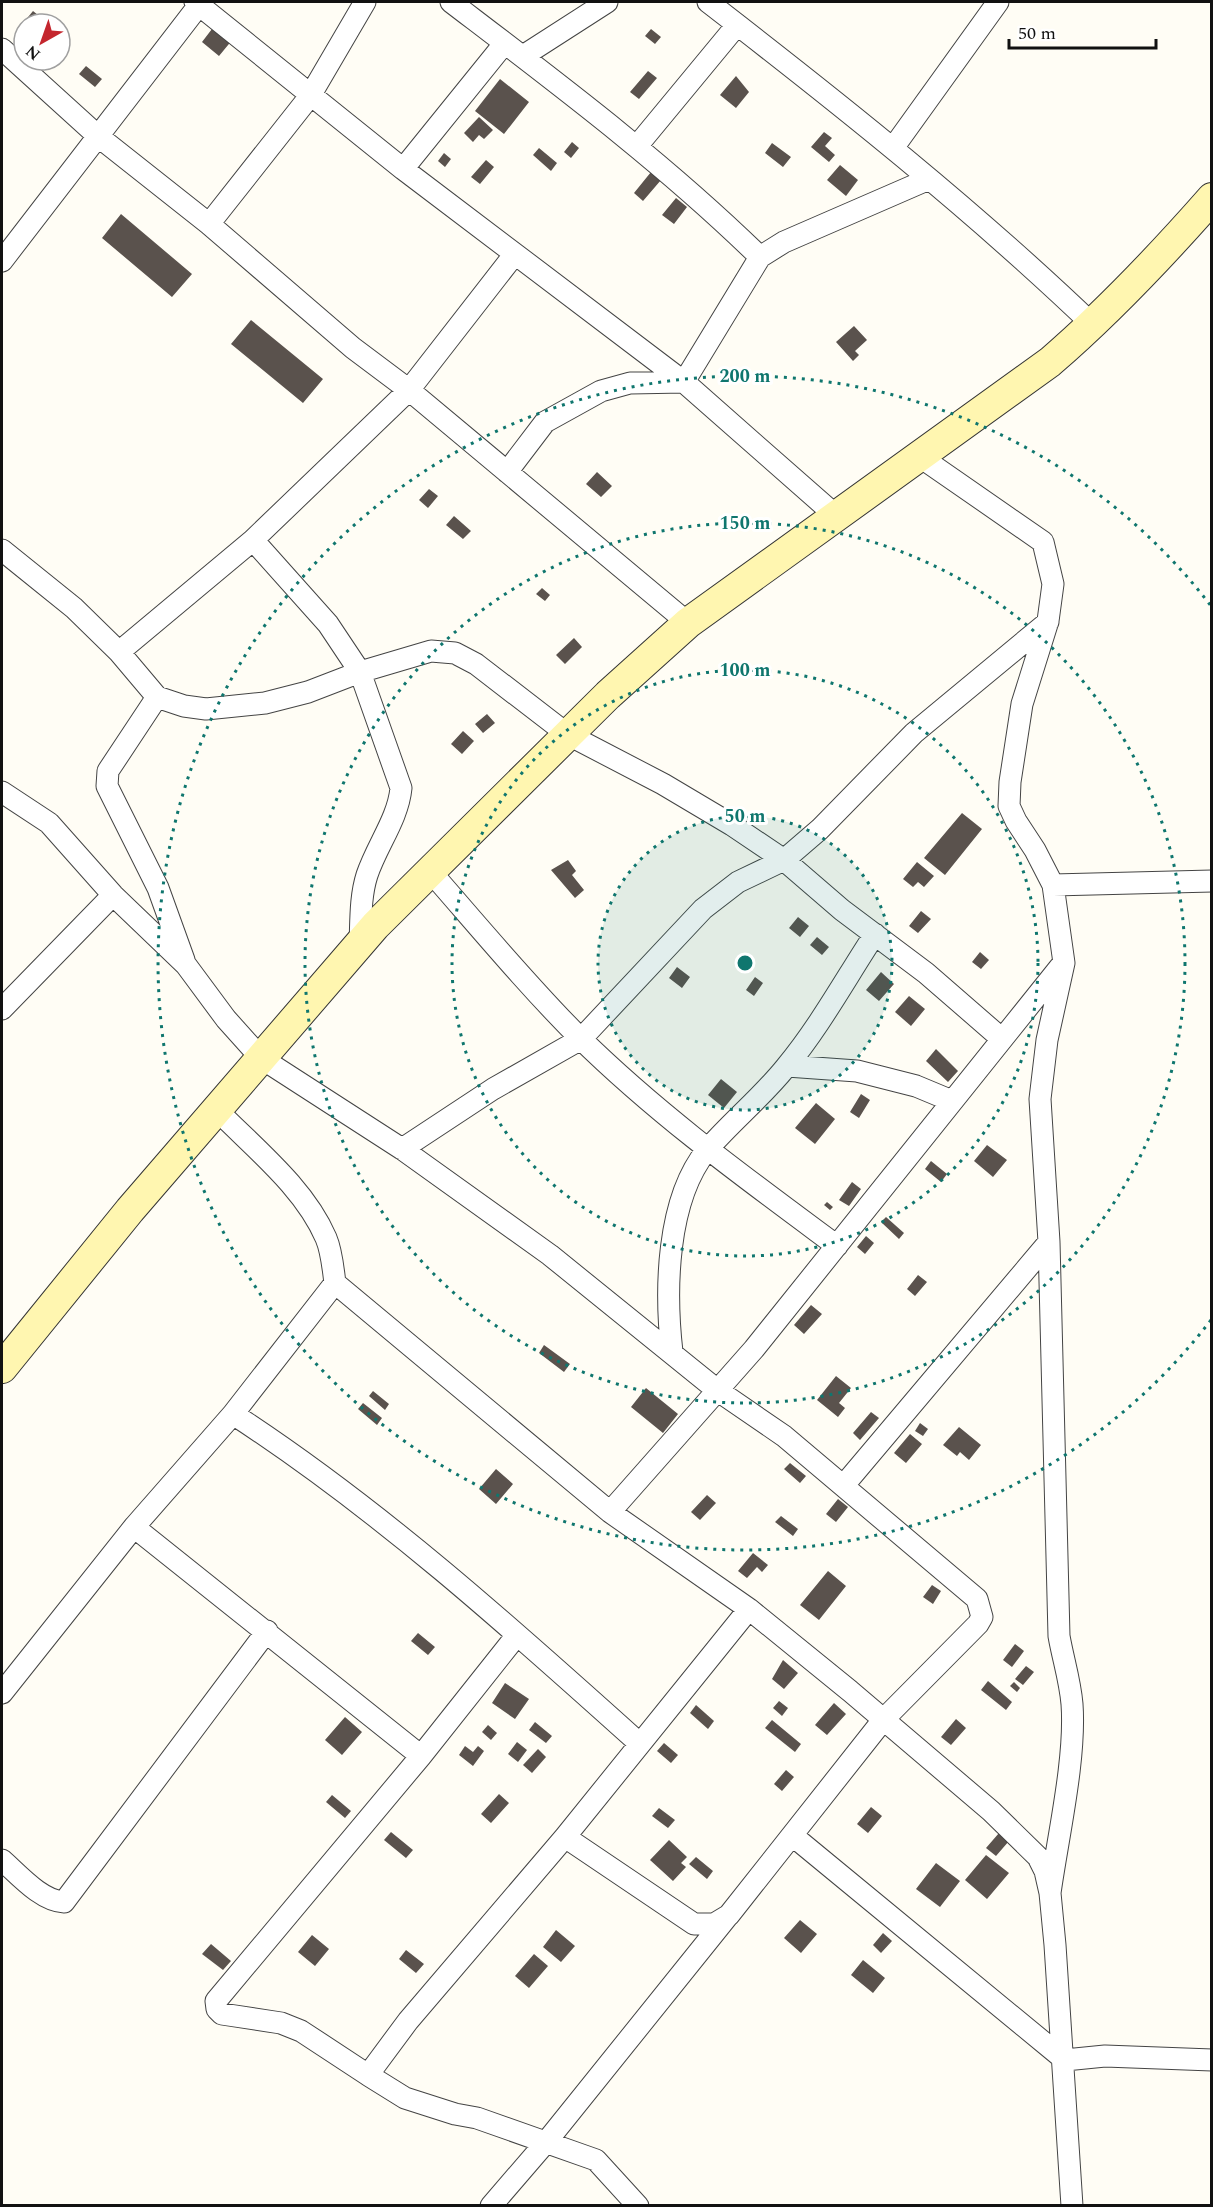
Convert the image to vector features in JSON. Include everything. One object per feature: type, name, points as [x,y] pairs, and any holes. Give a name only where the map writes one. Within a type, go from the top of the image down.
[{"type":"street","points":[[209,224],[310,96],[365,2]]},
{"type":"street","points":[[451,2],[637,146],[714,212],[760,257]]},
{"type":"street","points":[[523,56],[607,2]]},
{"type":"street","points":[[708,2],[893,148],[1093,325]]},
{"type":"street","points":[[893,148],[998,2]]},
{"type":"street","points":[[3,256],[99,137],[197,3],[236,32],[310,96],[403,169],[684,382],[835,515]]},
{"type":"street","points":[[637,146],[737,25]]},
{"type":"street","points":[[403,169],[504,44]]},
{"type":"street","points":[[2,49],[99,137],[209,224],[353,348],[409,390],[688,623]]},
{"type":"street","points":[[684,382],[760,257],[784,242],[929,179]]},
{"type":"street","points":[[2,1368],[216,1109],[360,944],[567,734],[688,623],[1050,362],[1201,225],[1212,198]]},
{"type":"street","points":[[120,652],[253,540],[409,390],[514,255]]},
{"type":"street","points":[[507,472],[545,422],[601,391],[630,383],[684,382]]},
{"type":"street","points":[[919,456],[1042,542],[1053,584],[1048,621],[1022,704],[1010,782],[1010,806],[1016,821],[1035,850],[1053,885],[1064,963],[1047,1040],[1040,1099],[1048,1242],[1059,1636],[1063,1661],[1070,1678],[1072,1707],[1068,1766],[1050,1893]]},
{"type":"street","points":[[253,540],[328,624],[360,672],[402,788],[400,804],[367,876],[361,905],[360,944]]},
{"type":"street","points":[[2,550],[74,608],[120,652],[157,697],[184,706],[206,709],[265,703],[308,692],[360,672],[431,651],[455,653],[476,664],[567,734],[663,784],[732,825],[784,860],[926,973],[1002,1039]]},
{"type":"street","points":[[402,1149],[493,1089],[581,1039],[703,909],[738,882],[784,860],[820,830],[914,733],[1048,621]]},
{"type":"street","points":[[157,697],[108,771],[107,786],[158,888],[186,965]]},
{"type":"street","points":[[2,792],[49,823],[113,895],[186,965],[226,1019],[261,1058],[402,1149],[550,1255],[717,1389],[784,1436],[844,1485],[968,1590],[977,1599],[981,1609],[982,1617],[978,1624],[883,1720],[793,1836],[547,2141],[491,2205]]},
{"type":"street","points":[[430,872],[539,996],[581,1039],[707,1151],[837,1246]]},
{"type":"street","points":[[1053,885],[1212,881]]},
{"type":"street","points":[[2,1009],[113,895]]},
{"type":"street","points":[[672,1352],[667,1309],[670,1253],[688,1180],[707,1151],[787,1066],[875,934]]},
{"type":"street","points":[[610,1512],[754,1349],[1064,963]]},
{"type":"street","points":[[787,1066],[857,1071],[916,1086],[952,1101]]},
{"type":"street","points":[[216,1109],[300,1195],[314,1214],[327,1241],[335,1283],[610,1512],[749,1609],[883,1720],[1029,1846],[1045,1871],[1050,1893],[1065,2060],[1072,2205]]},
{"type":"street","points":[[844,1485],[1048,1242]]},
{"type":"street","points":[[2,1693],[134,1527],[233,1414],[335,1283]]},
{"type":"street","points":[[233,1414],[342,1489],[517,1635],[639,1744]]},
{"type":"street","points":[[134,1527],[421,1756]]},
{"type":"street","points":[[368,2075],[408,2020],[565,1837],[749,1609]]},
{"type":"street","points":[[2,1860],[42,1894],[54,1902],[64,1902],[267,1631]]},
{"type":"street","points":[[517,1635],[421,1756],[216,2001],[217,2009],[222,2014],[280,2023],[301,2031],[405,2098],[547,2141],[596,2160],[638,2205]]},
{"type":"street","points":[[793,1836],[1065,2060],[1105,2056],[1212,2060]]},
{"type":"street","points":[[565,1837],[694,1924],[714,1924],[729,1914]]},
{"type":"building","points":[[215,25],[233,39],[219,56],[202,42]]},
{"type":"building","points":[[651,29],[661,37],[655,44],[645,36]]},
{"type":"building","points":[[86,66],[102,79],[95,87],[79,74]]},
{"type":"building","points":[[648,71],[657,78],[639,99],[630,92]]},
{"type":"building","points":[[736,76],[749,92],[736,108],[720,95]]},
{"type":"building","points":[[500,79],[529,102],[504,134],[475,111]]},
{"type":"building","points":[[479,117],[493,130],[484,139],[479,135],[473,142],[464,133]]},
{"type":"building","points":[[824,132],[832,138],[825,146],[835,155],[829,162],[811,147]]},
{"type":"building","points":[[572,142],[579,148],[571,158],[564,152]]},
{"type":"building","points":[[772,143],[791,157],[783,167],[765,153]]},
{"type":"building","points":[[539,148],[557,163],[551,171],[533,155]]},
{"type":"building","points":[[444,153],[451,159],[445,167],[438,161]]},
{"type":"building","points":[[486,160],[494,167],[480,184],[471,177]]},
{"type":"building","points":[[840,165],[858,180],[846,196],[827,180]]},
{"type":"building","points":[[651,172],[661,180],[643,201],[634,193]]},
{"type":"building","points":[[676,198],[687,207],[674,224],[662,215]]},
{"type":"building","points":[[121,214],[192,274],[172,297],[102,238]]},
{"type":"building","points":[[251,320],[323,379],[303,403],[231,344]]},
{"type":"building","points":[[854,326],[867,340],[855,351],[859,355],[853,361],[836,342]]},
{"type":"building","points":[[597,472],[612,486],[601,497],[586,484]]},
{"type":"building","points":[[429,489],[438,496],[428,508],[419,500]]},
{"type":"building","points":[[454,516],[471,531],[463,539],[446,525]]},
{"type":"building","points":[[542,588],[550,595],[545,601],[536,594]]},
{"type":"building","points":[[574,638],[582,647],[565,664],[556,655]]},
{"type":"building","points":[[487,714],[495,723],[483,733],[475,724]]},
{"type":"building","points":[[463,731],[474,741],[462,754],[451,744]]},
{"type":"building","points":[[962,813],[982,829],[945,875],[924,858]]},
{"type":"building","points":[[568,860],[576,871],[572,875],[584,890],[575,898],[551,870]]},
{"type":"building","points":[[917,862],[934,876],[924,887],[918,882],[913,887],[903,879]]},
{"type":"building","points":[[921,911],[931,919],[918,933],[909,926]]},
{"type":"building","points":[[798,917],[809,926],[800,937],[789,928]]},
{"type":"building","points":[[817,937],[829,947],[822,955],[810,945]]},
{"type":"building","points":[[980,952],[989,960],[981,969],[972,962]]},
{"type":"building","points":[[677,967],[690,977],[682,988],[669,978]]},
{"type":"building","points":[[881,972],[894,984],[879,1001],[866,990]]},
{"type":"building","points":[[755,977],[763,983],[754,996],[746,990]]},
{"type":"building","points":[[909,996],[925,1009],[911,1026],[895,1012]]},
{"type":"building","points":[[936,1049],[958,1071],[948,1082],[926,1061]]},
{"type":"building","points":[[721,1079],[737,1092],[724,1108],[708,1095]]},
{"type":"building","points":[[861,1094],[870,1100],[859,1118],[850,1112]]},
{"type":"building","points":[[816,1103],[835,1119],[815,1144],[795,1128]]},
{"type":"building","points":[[987,1145],[1007,1160],[993,1177],[974,1161]]},
{"type":"building","points":[[931,1161],[947,1174],[941,1182],[925,1169]]},
{"type":"building","points":[[852,1182],[861,1189],[849,1206],[839,1200]]},
{"type":"building","points":[[827,1202],[833,1207],[830,1210],[824,1205]]},
{"type":"building","points":[[886,1217],[904,1233],[899,1239],[881,1222]]},
{"type":"building","points":[[866,1236],[874,1243],[865,1254],[857,1247]]},
{"type":"building","points":[[918,1275],[927,1282],[915,1296],[907,1289]]},
{"type":"building","points":[[811,1305],[822,1314],[804,1334],[794,1325]]},
{"type":"building","points":[[544,1345],[570,1364],[564,1372],[539,1353]]},
{"type":"building","points":[[836,1376],[851,1388],[839,1403],[845,1408],[838,1417],[817,1400]]},
{"type":"building","points":[[646,1388],[678,1414],[663,1433],[631,1407]]},
{"type":"building","points":[[373,1391],[389,1404],[385,1410],[369,1396]]},
{"type":"building","points":[[363,1403],[382,1418],[377,1425],[358,1409]]},
{"type":"building","points":[[871,1412],[879,1418],[860,1440],[853,1433]]},
{"type":"building","points":[[920,1423],[928,1429],[923,1436],[915,1431]]},
{"type":"building","points":[[959,1427],[981,1445],[969,1460],[960,1452],[957,1456],[943,1445]]},
{"type":"building","points":[[910,1434],[922,1444],[906,1463],[894,1453]]},
{"type":"building","points":[[790,1463],[806,1476],[800,1483],[784,1469]]},
{"type":"building","points":[[496,1469],[513,1484],[496,1504],[479,1489]]},
{"type":"building","points":[[707,1495],[716,1503],[700,1520],[691,1512]]},
{"type":"building","points":[[838,1499],[848,1507],[836,1522],[826,1514]]},
{"type":"building","points":[[781,1516],[798,1529],[793,1536],[775,1522]]},
{"type":"building","points":[[753,1553],[768,1565],[762,1572],[757,1567],[747,1578],[738,1571]]},
{"type":"building","points":[[828,1571],[846,1586],[819,1620],[800,1605]]},
{"type":"building","points":[[932,1585],[941,1591],[933,1604],[923,1597]]},
{"type":"building","points":[[418,1633],[435,1647],[428,1655],[411,1641]]},
{"type":"building","points":[[1015,1644],[1024,1651],[1012,1667],[1003,1660]]},
{"type":"building","points":[[783,1660],[798,1673],[784,1689],[772,1679]]},
{"type":"building","points":[[1026,1666],[1034,1672],[1023,1685],[1015,1679]]},
{"type":"building","points":[[988,1681],[1012,1702],[1006,1710],[981,1690]]},
{"type":"building","points":[[1014,1682],[1020,1688],[1017,1692],[1010,1686]]},
{"type":"building","points":[[505,1683],[529,1699],[515,1719],[492,1703]]},
{"type":"building","points":[[779,1701],[788,1708],[782,1716],[773,1708]]},
{"type":"building","points":[[834,1703],[846,1714],[827,1735],[815,1725]]},
{"type":"building","points":[[696,1705],[714,1721],[708,1729],[690,1713]]},
{"type":"building","points":[[345,1717],[362,1732],[342,1755],[325,1740]]},
{"type":"building","points":[[956,1719],[966,1728],[951,1745],[941,1737]]},
{"type":"building","points":[[772,1720],[801,1744],[795,1752],[765,1728]]},
{"type":"building","points":[[535,1722],[552,1736],[546,1743],[529,1730]]},
{"type":"building","points":[[488,1725],[497,1733],[491,1740],[482,1732]]},
{"type":"building","points":[[517,1742],[527,1750],[518,1762],[508,1754]]},
{"type":"building","points":[[664,1743],[678,1755],[671,1763],[657,1751]]},
{"type":"building","points":[[465,1746],[473,1752],[478,1746],[484,1751],[473,1766],[459,1755]]},
{"type":"building","points":[[538,1749],[546,1757],[532,1773],[523,1765]]},
{"type":"building","points":[[786,1770],[794,1777],[782,1791],[774,1784]]},
{"type":"building","points":[[499,1794],[509,1803],[491,1823],[481,1814]]},
{"type":"building","points":[[332,1795],[351,1811],[345,1818],[326,1802]]},
{"type":"building","points":[[871,1807],[882,1816],[868,1833],[857,1824]]},
{"type":"building","points":[[659,1808],[675,1820],[668,1828],[652,1816]]},
{"type":"building","points":[[391,1832],[413,1850],[406,1858],[384,1840]]},
{"type":"building","points":[[999,1833],[1009,1841],[996,1856],[986,1848]]},
{"type":"building","points":[[669,1840],[687,1857],[681,1863],[686,1867],[673,1881],[650,1860]]},
{"type":"building","points":[[986,1855],[1009,1873],[987,1899],[965,1880]]},
{"type":"building","points":[[696,1857],[713,1871],[707,1879],[689,1864]]},
{"type":"building","points":[[936,1863],[960,1881],[940,1907],[916,1889]]},
{"type":"building","points":[[800,1920],[817,1934],[801,1953],[784,1938]]},
{"type":"building","points":[[556,1930],[575,1946],[561,1962],[543,1947]]},
{"type":"building","points":[[883,1933],[892,1941],[881,1953],[873,1945]]},
{"type":"building","points":[[312,1935],[329,1949],[315,1966],[298,1952]]},
{"type":"building","points":[[211,1944],[231,1961],[223,1970],[202,1954]]},
{"type":"building","points":[[406,1950],[424,1964],[416,1973],[399,1959]]},
{"type":"building","points":[[534,1954],[548,1966],[529,1988],[515,1976]]},
{"type":"building","points":[[863,1960],[885,1978],[873,1993],[851,1975]]}]
